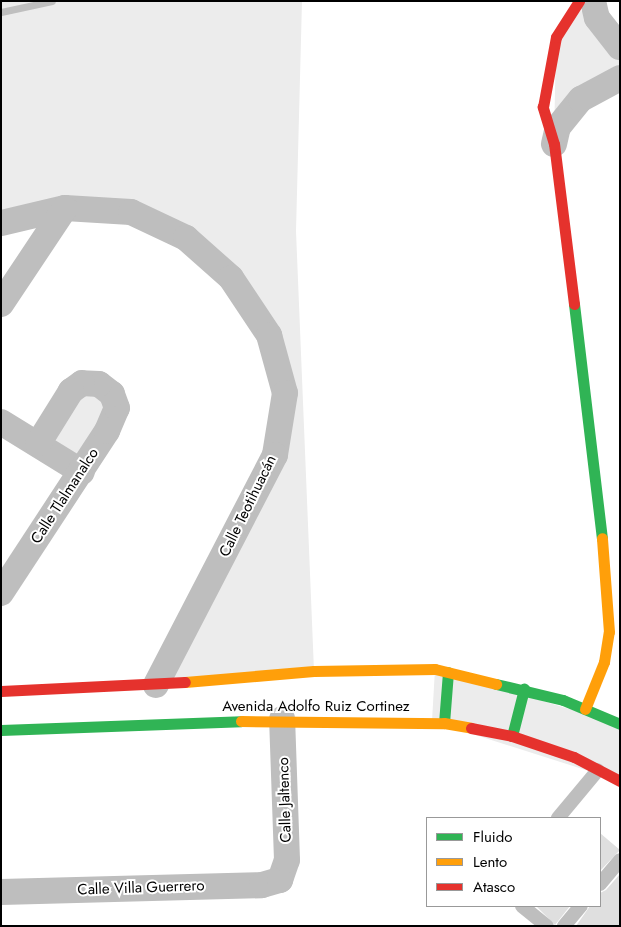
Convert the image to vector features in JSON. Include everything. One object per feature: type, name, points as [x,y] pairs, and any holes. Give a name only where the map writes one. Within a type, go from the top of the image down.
[{"type":"main road","points":[[579,1],[556,37],[543,106],[554,144],[607,578],[610,632],[604,662],[585,709]]},
{"type":"main road","name":"Avenida Adolfo Ruiz Cortinez","points":[[1,691],[156,685],[314,671],[435,669],[524,689],[585,709],[620,724]]},
{"type":"main road","points":[[444,723],[448,672]]},
{"type":"main road","points":[[512,736],[524,689]]},
{"type":"main road","name":"Avenida Adolfo Ruiz Cortinez","points":[[1,730],[282,719],[444,723],[512,736],[574,757],[620,781]]},
{"type":"street","points":[[593,1],[597,18],[620,48]]},
{"type":"street","points":[[554,144],[558,127],[581,99],[620,78]]},
{"type":"street","points":[[1,304],[65,208]]},
{"type":"street","name":"Calle Teotihuacán","points":[[1,223],[65,208],[131,212],[186,238],[231,278],[269,335],[285,393],[275,455],[156,685]]},
{"type":"street","name":"Calle Tlalmanalco","points":[[1,593],[82,472],[117,408],[112,394],[99,384],[82,384],[71,391],[38,444]]},
{"type":"street","points":[[1,422],[82,472]]},
{"type":"street","name":"Calle Jaltenco","points":[[280,880],[287,860],[282,719]]},
{"type":"street","name":"Calle Villa Guerrero","points":[[1,892],[262,885],[280,880]]},
{"type":"lane","points":[[559,817],[598,770]]},
{"type":"lane","points":[[601,883],[620,860]]},
{"type":"lane","points":[[523,907],[546,926]]},
{"type":"lane","points":[[564,926],[580,907]]},
{"type":"shaded area","points":[[1,1],[302,1],[296,231],[314,671],[156,685],[254,498],[285,393],[231,278],[131,212],[1,223]]},
{"type":"shaded area","points":[[575,5],[620,47],[620,78],[554,144],[556,37]]},
{"type":"shaded area","points":[[71,391],[112,394],[82,472],[38,444]]},
{"type":"shaded area","points":[[435,669],[620,724],[620,781],[432,721]]},
{"type":"building","points":[[601,834],[620,850],[601,870]]},
{"type":"building","points":[[620,874],[620,926],[576,926],[589,907],[601,907],[601,892],[606,890]]},
{"type":"building","points":[[537,907],[569,907],[555,925]]},
{"type":"waterway","points":[[1,12],[52,1]]},
{"type":"traffic: fast","points":[[574,304],[602,538]]},
{"type":"traffic: fast","points":[[444,723],[448,672]]},
{"type":"traffic: fast","points":[[496,684],[563,700],[620,724]]},
{"type":"traffic: fast","points":[[512,736],[524,689]]},
{"type":"traffic: fast","points":[[1,730],[241,721]]},
{"type":"traffic: slow","points":[[585,709],[604,662],[609,632],[602,538]]},
{"type":"traffic: slow","points":[[185,682],[314,671],[435,669],[496,684]]},
{"type":"traffic: slow","points":[[241,721],[444,723],[471,728]]},
{"type":"traffic: jam","points":[[574,304],[554,144],[543,107],[556,37],[579,1]]},
{"type":"traffic: jam","points":[[1,691],[185,682]]},
{"type":"traffic: jam","points":[[471,728],[512,736],[574,757],[620,781]]}]
